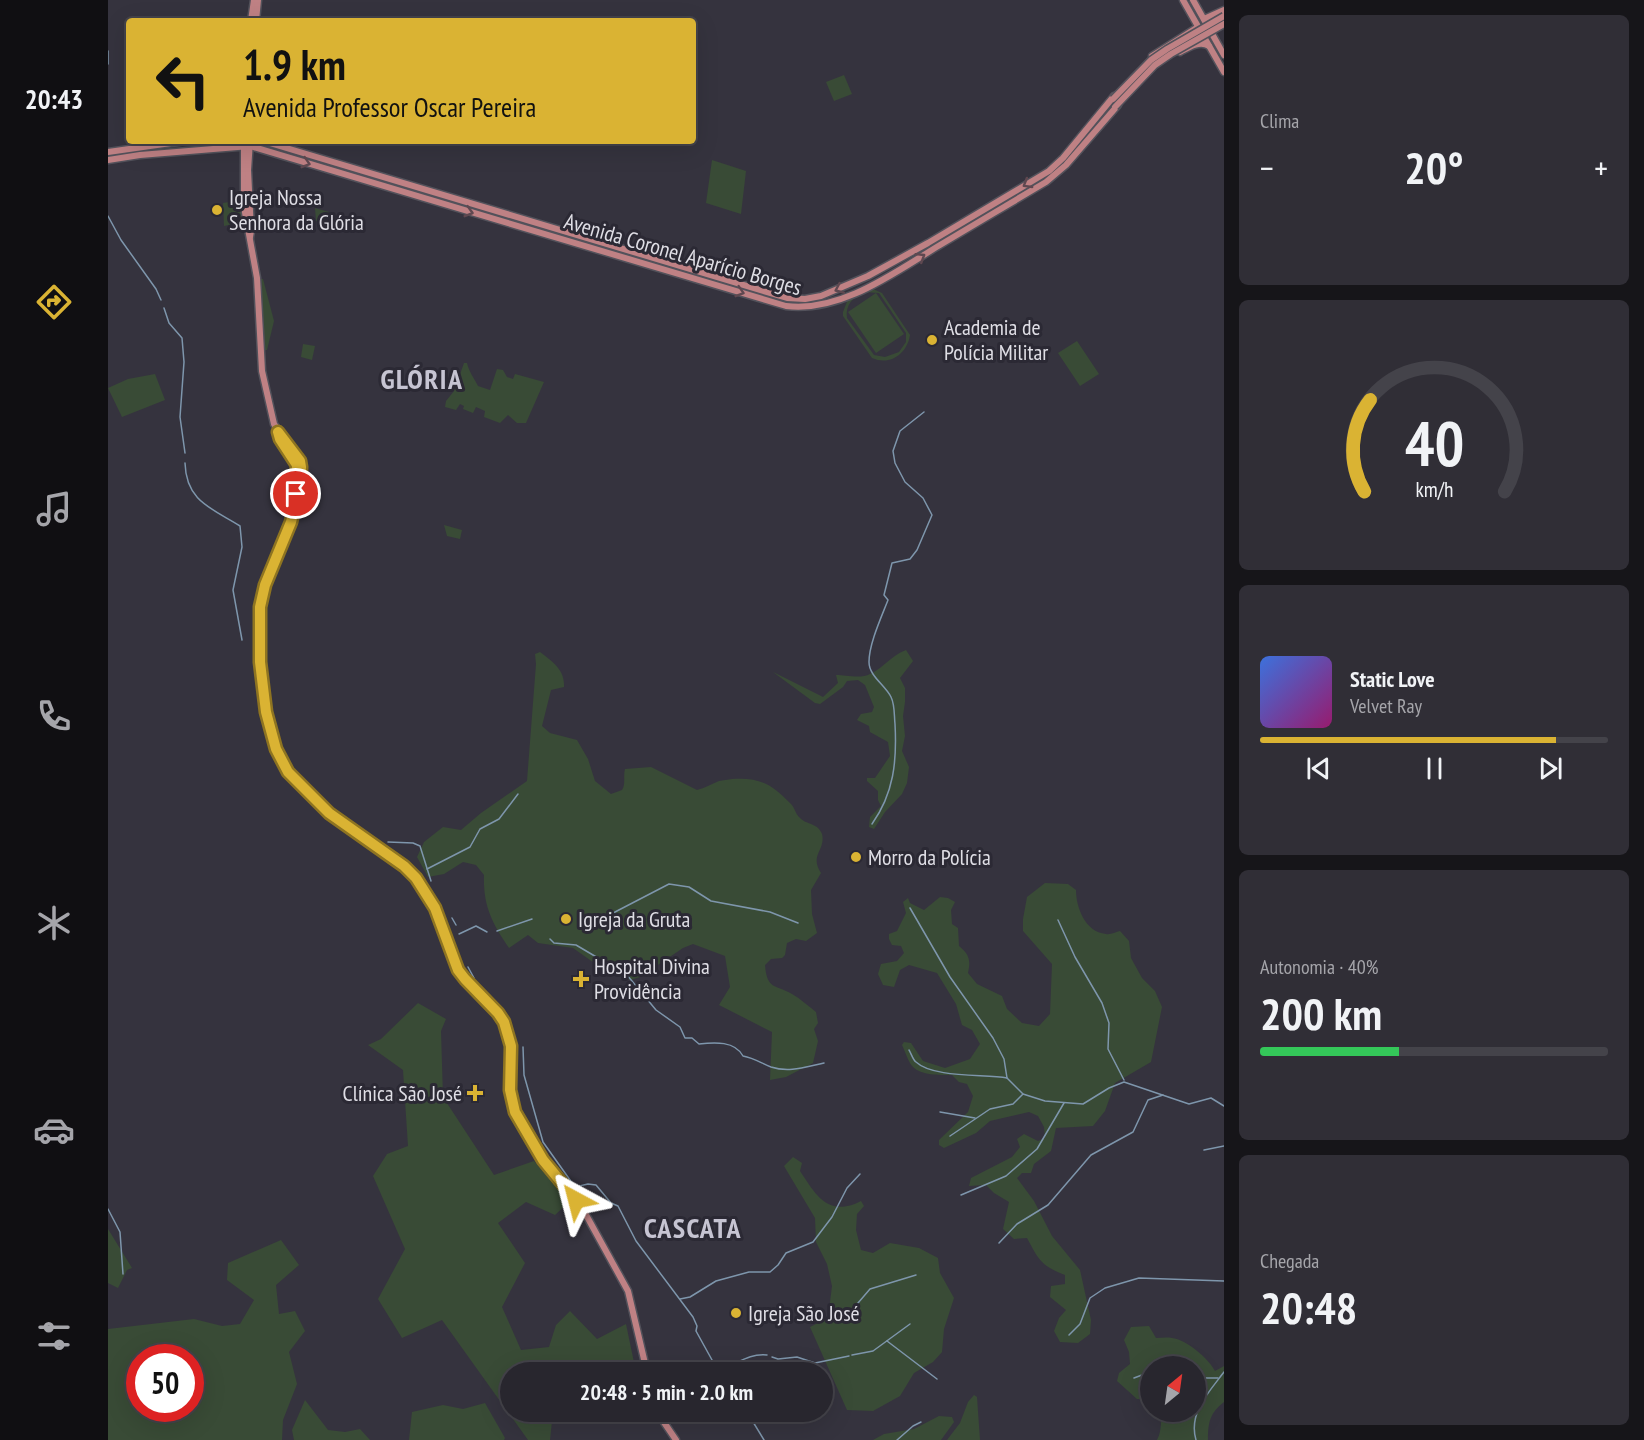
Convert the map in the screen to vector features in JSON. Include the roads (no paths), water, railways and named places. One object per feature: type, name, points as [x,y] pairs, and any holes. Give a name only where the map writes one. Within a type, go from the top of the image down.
[{"type":"main road","points":[[253,18],[256,0]]},
{"type":"main road","points":[[1182,0],[1224,72]]},
{"type":"main road","points":[[1193,0],[1222,52]]},
{"type":"main road","points":[[1204,19],[1224,10]]},
{"type":"main road","points":[[1112,105],[1151,60],[1167,48],[1224,16]]},
{"type":"main road","points":[[1112,105],[1155,65],[1224,24]]},
{"type":"main road","name":"Avenida Coronel Aparício Borges","points":[[250,144],[786,306],[806,308],[827,304],[896,273],[1046,182],[1066,165],[1149,58],[1198,27]]},
{"type":"main road","points":[[1179,38],[1185,43],[1185,49]]},
{"type":"main road","points":[[1222,52],[1221,43],[1224,39]]},
{"type":"main road","name":"Avenida Coronel Aparício Borges","points":[[273,144],[787,298],[805,299],[822,297],[891,264],[1049,171],[1112,105],[1156,67],[1185,49],[1199,44],[1209,46]]},
{"type":"main road","points":[[108,152],[164,144]]},
{"type":"main road","name":"Avenida Coronel Aparício Borges","points":[[108,160],[140,154],[237,144]]},
{"type":"main road","points":[[247,144],[251,231],[249,238],[261,278],[265,352],[264,380],[274,424],[301,464],[300,485],[291,522],[265,585],[260,607],[260,662],[266,712],[276,749],[288,772],[329,813],[404,866],[416,878],[433,903],[458,970],[498,1013],[509,1035],[510,1090],[515,1112],[543,1160],[568,1188],[585,1213],[628,1291],[645,1362]]},
{"type":"main road","points":[[278,432],[297,465],[296,498]]},
{"type":"main road","points":[[292,456],[301,464]]},
{"type":"main road","points":[[664,1422],[676,1440]]},
{"type":"waterway","points":[[108,51],[108,64]]},
{"type":"waterway","points":[[108,216],[121,240],[156,289],[161,300]]},
{"type":"waterway","points":[[164,308],[169,323],[182,338],[184,362],[180,417],[185,453]]},
{"type":"waterway","points":[[872,824],[889,788],[894,764],[895,738],[893,703],[870,667],[871,647],[888,600],[884,595],[892,563],[910,559],[917,550],[932,515],[923,498],[905,482],[895,463],[893,451],[900,431],[924,412]]},
{"type":"waterway","points":[[185,463],[186,476],[195,495],[210,508],[240,526],[242,547],[233,590],[242,640]]},
{"type":"waterway","points":[[427,869],[470,847],[480,829],[499,819],[518,794]]},
{"type":"waterway","points":[[388,842],[413,843],[420,846],[431,881]]},
{"type":"waterway","points":[[588,923],[615,912],[669,884],[689,887],[711,901],[770,912],[798,923]]},
{"type":"waterway","points":[[910,908],[950,977],[993,1038],[1004,1059],[1007,1078]]},
{"type":"waterway","points":[[452,918],[456,925]]},
{"type":"waterway","points":[[497,931],[532,919]]},
{"type":"waterway","points":[[1058,920],[1075,957],[1102,1003],[1109,1023],[1108,1049],[1124,1080]]},
{"type":"waterway","points":[[459,934],[476,926],[487,932]]},
{"type":"waterway","points":[[550,939],[554,943],[576,945],[627,975],[656,1010],[680,1027],[685,1038],[692,1038],[699,1044],[730,1045],[743,1056],[778,1069],[797,1069],[824,1063]]},
{"type":"waterway","points":[[468,967],[474,978]]},
{"type":"waterway","points":[[523,1047],[524,1075],[543,1142],[575,1187],[596,1185],[611,1203],[618,1206],[636,1241],[693,1317],[697,1326],[696,1331],[717,1369],[752,1356],[767,1355]]},
{"type":"waterway","points":[[909,1050],[915,1061],[934,1071],[1007,1078],[1023,1094],[1045,1101],[1083,1104],[1109,1088],[1124,1082],[1189,1104],[1211,1098],[1224,1106]]},
{"type":"waterway","points":[[950,1136],[990,1109],[1013,1104],[1023,1094]]},
{"type":"waterway","points":[[999,1243],[1017,1224],[1048,1205],[1091,1155],[1133,1132],[1148,1100],[1163,1095]]},
{"type":"waterway","points":[[961,1195],[1006,1176],[1037,1149],[1064,1103]]},
{"type":"waterway","points":[[940,1112],[975,1118]]},
{"type":"waterway","points":[[1204,1150],[1224,1146]]},
{"type":"waterway","points":[[680,1299],[690,1297],[716,1281],[749,1272],[770,1272],[786,1253],[813,1242],[832,1217],[847,1188],[860,1174]]},
{"type":"waterway","points":[[108,1209],[120,1232],[123,1274]]},
{"type":"waterway","points":[[852,1310],[870,1289],[916,1275]]},
{"type":"waterway","points":[[1069,1335],[1080,1324],[1090,1298],[1105,1288],[1139,1278],[1224,1281]]},
{"type":"waterway","points":[[852,1355],[873,1351],[910,1324]]},
{"type":"waterway","points":[[887,1341],[937,1379]]},
{"type":"waterway","points":[[772,1357],[778,1359],[797,1357],[815,1363],[849,1356]]},
{"type":"waterway","points":[[1196,1440],[1194,1430],[1197,1412],[1206,1395],[1224,1372]]},
{"type":"waterway","points":[[1134,1378],[1140,1376]]},
{"type":"waterway","points":[[1206,1378],[1218,1378]]},
{"type":"waterway","points":[[753,1422],[764,1440]]},
{"type":"waterway","points":[[897,1440],[921,1422]]},
{"type":"place","name":"Igreja Nossa Senhora da Glória","points":[[217,210]]},
{"type":"place","name":"Academia de Polícia Militar","points":[[932,340]]},
{"type":"place","name":"Morro da Polícia","points":[[856,857]]},
{"type":"place","name":"Igreja da Gruta","points":[[566,919]]},
{"type":"place","name":"Hospital Divina Providência","points":[[581,979]]},
{"type":"place","name":"Clínica São José","points":[[475,1093]]},
{"type":"place","name":"Igreja São José","points":[[736,1313]]},
{"type":"district","name":"GLÓRIA","points":[[422,379]]},
{"type":"district","name":"CASCATA","points":[[693,1228]]}]
